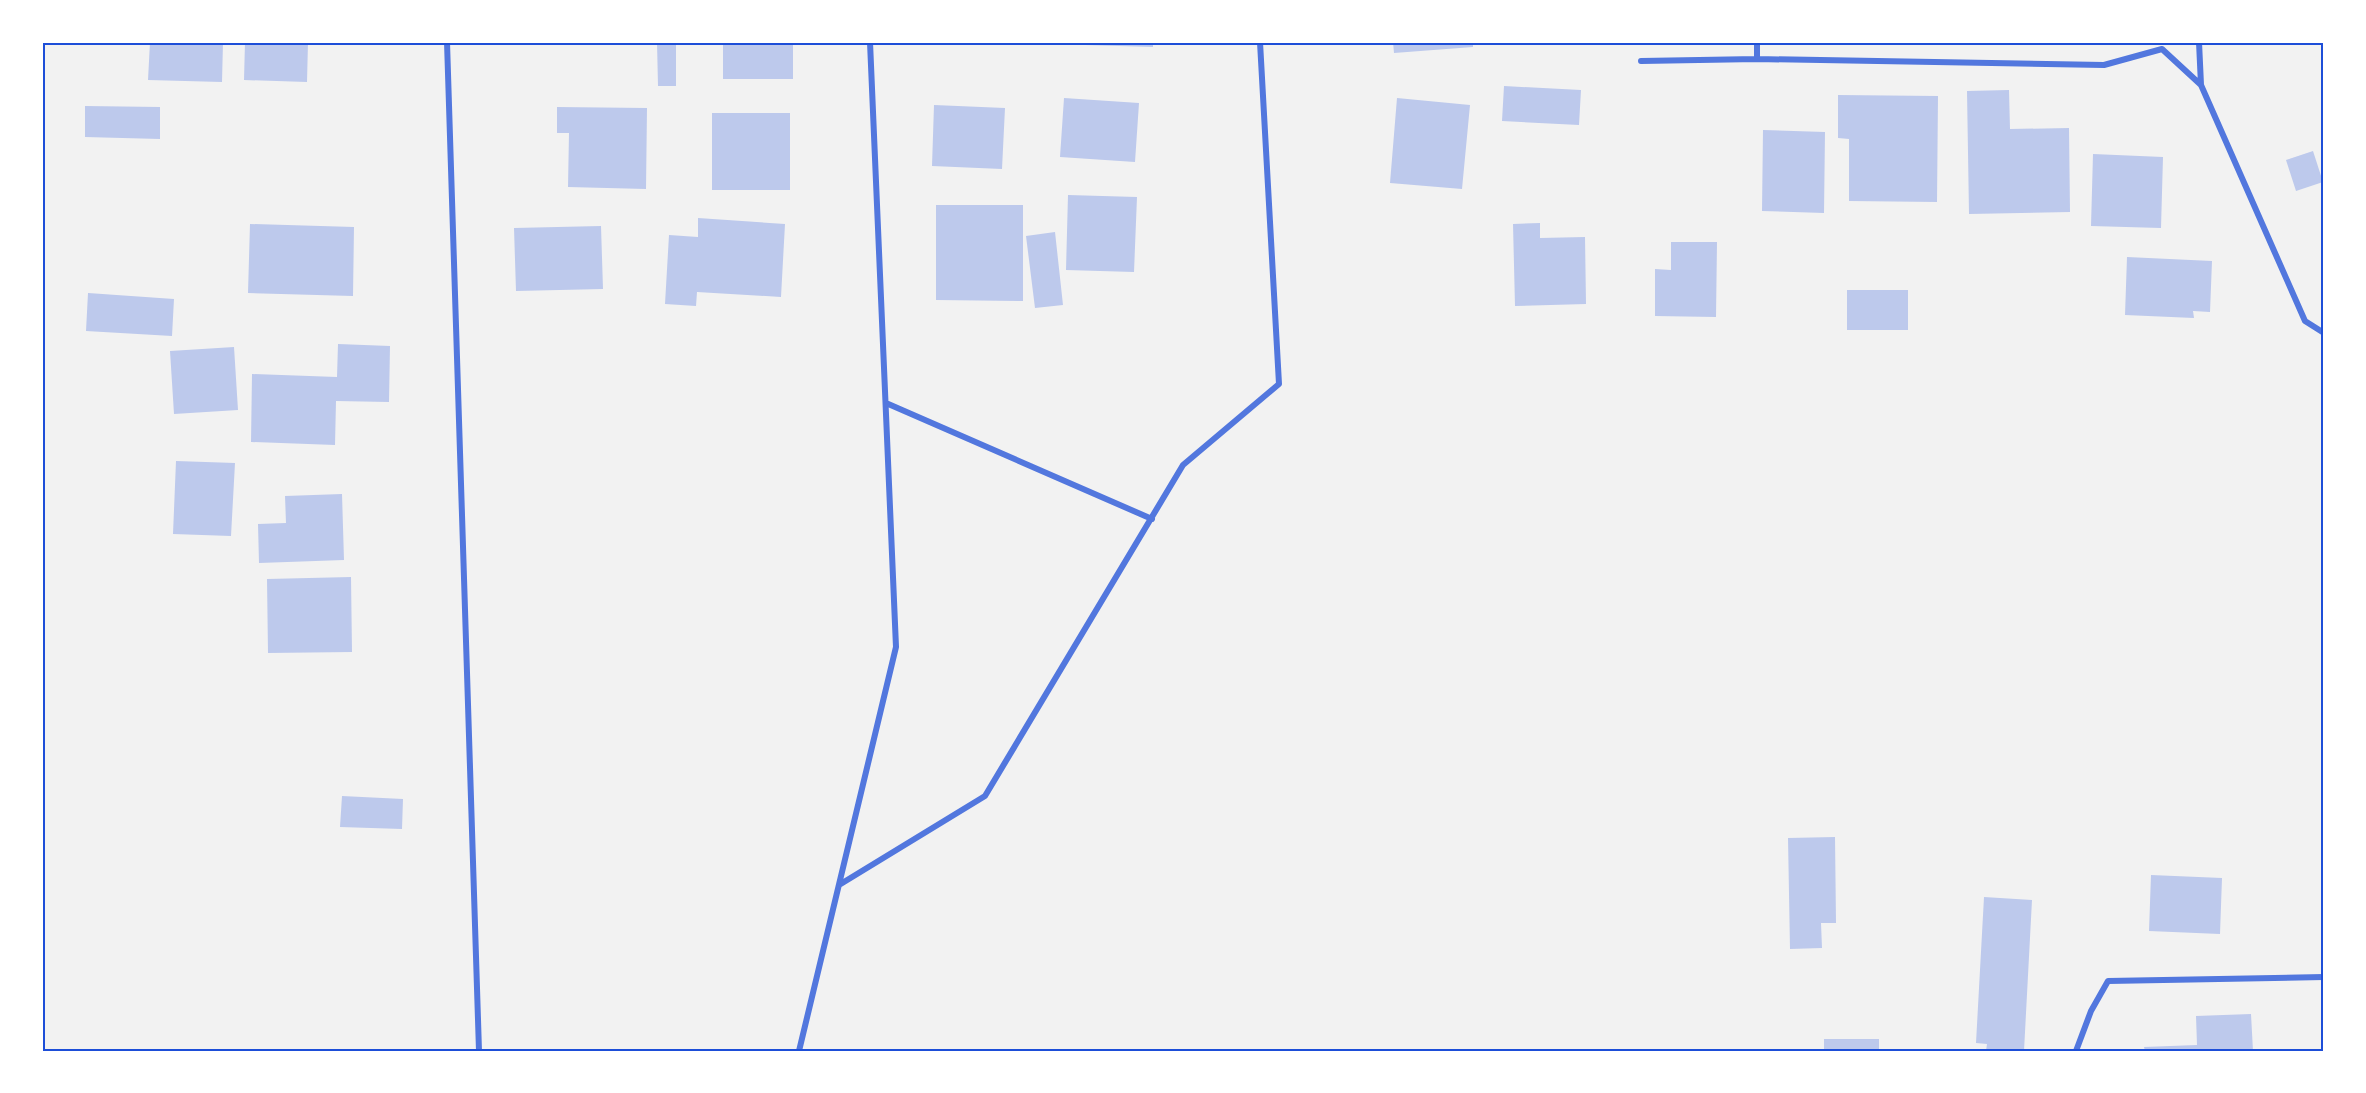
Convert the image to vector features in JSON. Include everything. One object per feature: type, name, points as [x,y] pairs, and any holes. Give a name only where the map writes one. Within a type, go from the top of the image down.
[{"type":"street","points":[[447,42],[479,1051]]},
{"type":"street","points":[[799,1051],[896,647],[870,42]]},
{"type":"street","points":[[839,885],[985,796],[1183,465],[1278,384],[1260,42]]},
{"type":"street","points":[[1757,42],[1758,59]]},
{"type":"street","points":[[2199,42],[2201,85],[2305,321],[2324,333]]},
{"type":"street","points":[[1641,61],[1758,59],[2104,65],[2162,49],[2201,85]]},
{"type":"street","points":[[886,403],[1152,519]]},
{"type":"street","points":[[2076,1051],[2091,1011],[2108,981],[2324,977]]},
{"type":"street","points":[[42,1044],[42,1051]]},
{"type":"building","points":[[150,42],[223,42],[222,82],[148,80]]},
{"type":"building","points":[[245,42],[308,42],[307,82],[244,80]]},
{"type":"building","points":[[657,42],[676,42],[676,86],[658,86]]},
{"type":"building","points":[[723,42],[793,42],[793,79],[723,79]]},
{"type":"building","points":[[1085,42],[1153,42],[1153,47],[1085,45]]},
{"type":"building","points":[[1393,42],[1473,42],[1473,47],[1394,53]]},
{"type":"building","points":[[1504,86],[1581,90],[1579,125],[1502,121]]},
{"type":"building","points":[[2009,90],[2010,129],[2069,128],[2070,212],[1969,214],[1967,91]]},
{"type":"building","points":[[1838,95],[1938,96],[1937,202],[1849,201],[1849,139],[1838,138]]},
{"type":"building","points":[[1064,98],[1139,103],[1135,162],[1060,157]]},
{"type":"building","points":[[1397,98],[1470,105],[1462,189],[1390,183]]},
{"type":"building","points":[[934,105],[1005,108],[1002,169],[932,166]]},
{"type":"building","points":[[85,106],[160,107],[160,139],[85,137]]},
{"type":"building","points":[[557,107],[647,108],[646,189],[568,187],[569,133],[557,133]]},
{"type":"building","points":[[712,113],[790,113],[790,190],[712,190]]},
{"type":"building","points":[[1763,130],[1825,132],[1824,213],[1762,211]]},
{"type":"building","points":[[2313,151],[2323,182],[2296,191],[2286,160]]},
{"type":"building","points":[[2093,154],[2163,157],[2161,228],[2091,226]]},
{"type":"building","points":[[1068,195],[1137,197],[1134,272],[1066,270]]},
{"type":"building","points":[[936,205],[1023,205],[1023,301],[936,300]]},
{"type":"building","points":[[698,218],[785,224],[781,297],[697,292],[696,306],[665,304],[669,235],[698,237]]},
{"type":"building","points":[[1540,223],[1540,238],[1585,237],[1586,304],[1515,306],[1513,224]]},
{"type":"building","points":[[250,224],[354,227],[353,296],[248,293]]},
{"type":"building","points":[[601,226],[603,289],[516,291],[514,228]]},
{"type":"building","points":[[1055,232],[1063,305],[1035,308],[1026,236]]},
{"type":"building","points":[[1671,242],[1717,242],[1716,317],[1655,316],[1655,269],[1671,270]]},
{"type":"building","points":[[2127,257],[2212,261],[2210,312],[2193,311],[2194,318],[2125,315]]},
{"type":"building","points":[[1847,290],[1908,290],[1908,330],[1847,330]]},
{"type":"building","points":[[88,293],[174,299],[172,336],[86,331]]},
{"type":"building","points":[[338,344],[390,346],[389,402],[336,401],[335,445],[251,442],[252,374],[337,377]]},
{"type":"building","points":[[234,347],[238,410],[174,414],[170,351]]},
{"type":"building","points":[[176,461],[235,463],[231,536],[173,534]]},
{"type":"building","points":[[342,494],[344,560],[259,563],[258,524],[286,523],[285,496]]},
{"type":"building","points":[[351,577],[352,652],[268,653],[267,579]]},
{"type":"building","points":[[342,796],[403,799],[402,829],[340,827]]},
{"type":"building","points":[[1835,837],[1836,923],[1821,923],[1822,948],[1790,949],[1788,838]]},
{"type":"building","points":[[2151,875],[2222,878],[2220,934],[2149,931]]},
{"type":"building","points":[[1984,897],[2032,900],[2024,1051],[1986,1051],[1987,1044],[1976,1043]]},
{"type":"building","points":[[2251,1014],[2253,1051],[2145,1051],[2144,1047],[2197,1045],[2196,1016]]},
{"type":"building","points":[[1824,1039],[1879,1039],[1879,1051],[1824,1051]]}]
